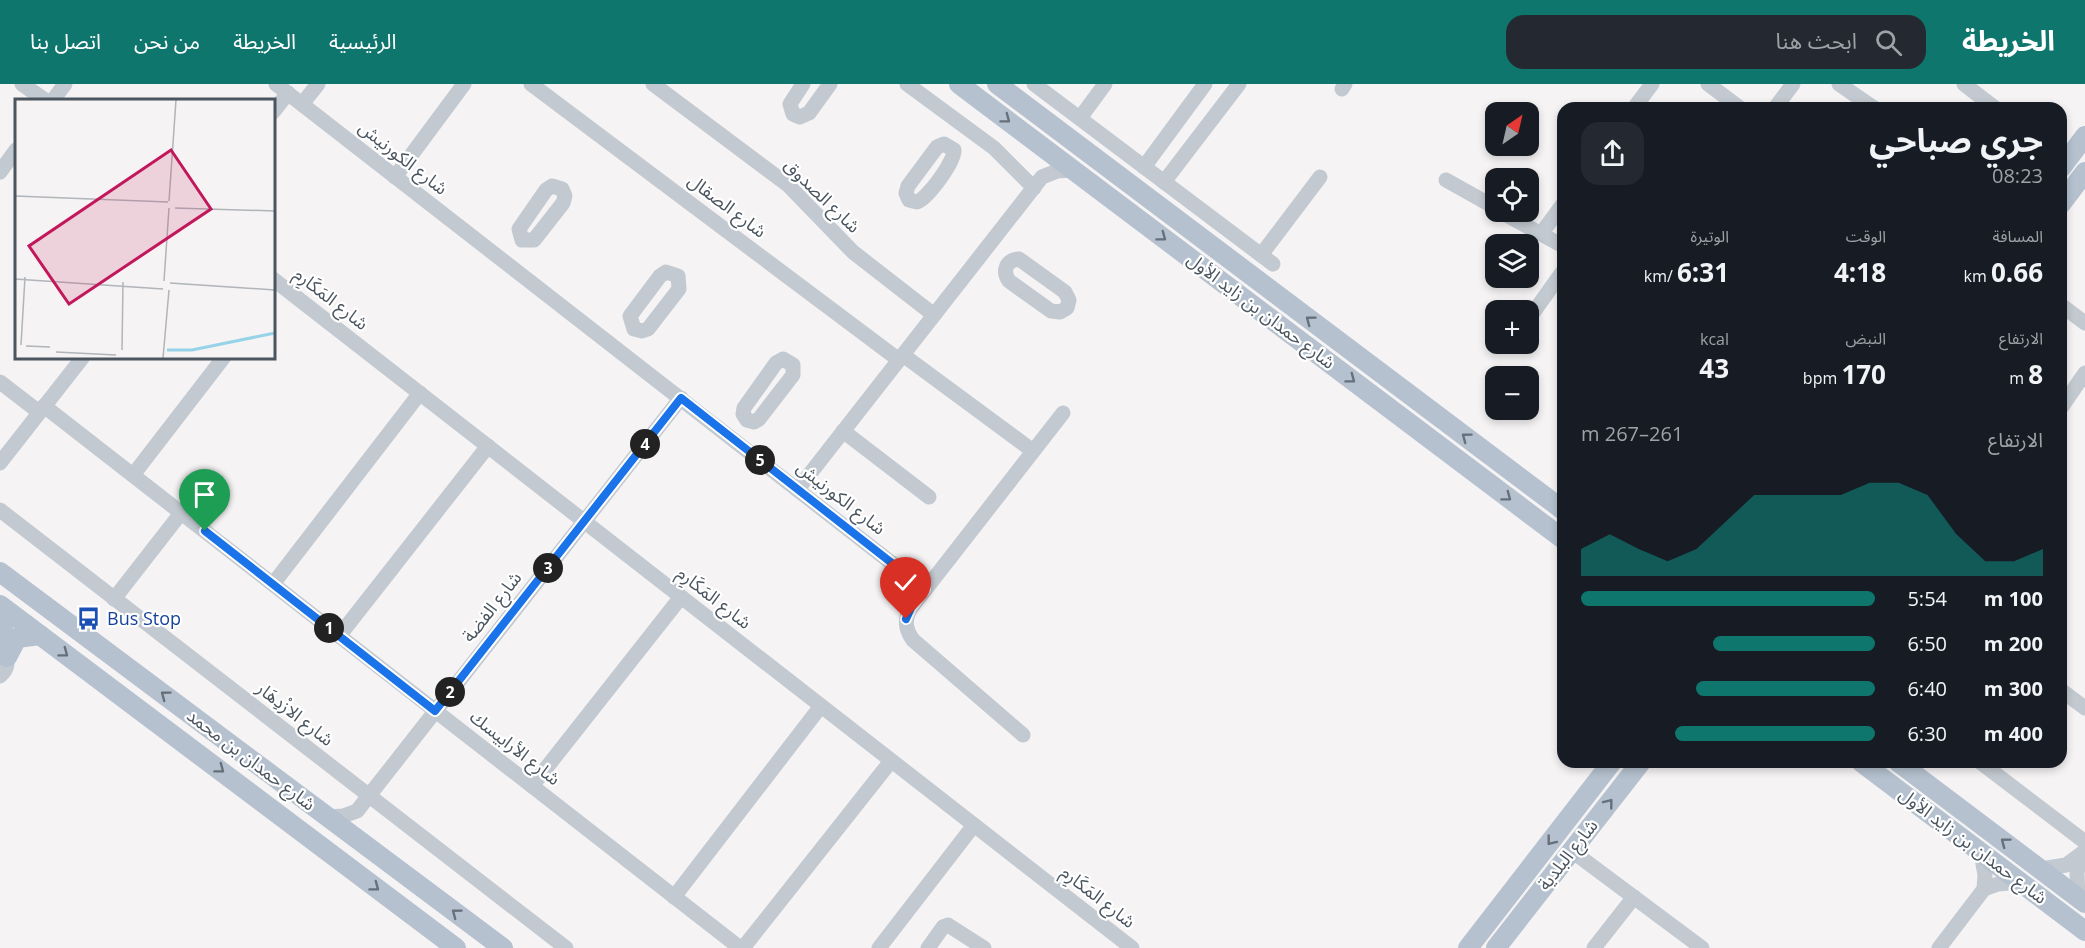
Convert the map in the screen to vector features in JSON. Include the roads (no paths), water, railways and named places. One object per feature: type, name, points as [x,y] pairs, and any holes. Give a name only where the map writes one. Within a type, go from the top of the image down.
[{"type":"main road","name":"شارع حمدان بن زايد الأول","points":[[959,84],[1557,534]]},
{"type":"main road","name":"شارع حمدان بن زايد الأول","points":[[997,84],[1557,505]]},
{"type":"main road","points":[[2067,157],[2075,143]]},
{"type":"main road","points":[[2067,196],[2085,172]]},
{"type":"main road","name":"شارع حمدان بن محمد","points":[[0,572],[503,948]]},
{"type":"main road","name":"شارع حمدان بن محمد","points":[[0,605],[456,948]]},
{"type":"main road","points":[[0,617],[3,628],[0,637]]},
{"type":"main road","points":[[3,653],[17,638],[40,635]]},
{"type":"main road","name":"شارع البلدية","points":[[1468,948],[1607,768]]},
{"type":"main road","name":"شارع البلدية","points":[[1496,948],[1636,768]]},
{"type":"main road","name":"شارع حمدان بن زايد الأول","points":[[1869,768],[2085,931]]},
{"type":"main road","name":"شارع حمدان بن زايد الأول","points":[[1911,768],[2082,900]]},
{"type":"street","points":[[22,84],[44,99]]},
{"type":"street","points":[[54,99],[65,84]]},
{"type":"street","points":[[302,104],[318,84]]},
{"type":"street","points":[[395,177],[464,84]]},
{"type":"street","name":"شارع الصقال","points":[[531,84],[550,89],[901,358],[1033,451]]},
{"type":"street","name":"شارع الصدوق","points":[[653,84],[788,185],[844,244],[934,315]]},
{"type":"street","points":[[803,84],[789,104],[793,114],[800,117],[809,113],[830,84]]},
{"type":"street","points":[[907,84],[999,152],[1019,176],[1038,183]]},
{"type":"street","points":[[1034,84],[1267,260],[1320,177]]},
{"type":"street","points":[[1080,118],[1105,84]]},
{"type":"street","points":[[1144,167],[1205,84]]},
{"type":"street","points":[[1164,182],[1239,84]]},
{"type":"street","points":[[1638,102],[1652,84]]},
{"type":"street","points":[[1708,84],[1732,102]]},
{"type":"street","points":[[1780,102],[1793,84]]},
{"type":"street","points":[[1839,84],[1865,102]]},
{"type":"street","points":[[1964,84],[1987,102]]},
{"type":"street","points":[[274,109],[281,87]]},
{"type":"street","name":"شارع الكورنيش","points":[[281,87],[925,589]]},
{"type":"street","points":[[951,146],[965,126]]},
{"type":"street","points":[[1037,143],[1043,159],[1038,183]]},
{"type":"street","points":[[1091,155],[1120,149]]},
{"type":"street","points":[[1120,149],[1123,179]]},
{"type":"street","points":[[0,172],[15,151]]},
{"type":"street","points":[[798,489],[1038,183],[1057,171],[1073,170]]},
{"type":"street","points":[[1446,180],[1485,202]]},
{"type":"street","points":[[1541,234],[1557,212]]},
{"type":"street","points":[[1519,222],[1557,243]]},
{"type":"street","points":[[506,262],[522,240]]},
{"type":"street","points":[[987,248],[1008,264]]},
{"type":"street","points":[[1539,305],[1557,279]]},
{"type":"street","name":"شارع المَكَارِم","points":[[275,286],[420,393],[1132,948]]},
{"type":"street","points":[[2067,310],[2085,323]]},
{"type":"street","points":[[618,350],[634,329]]},
{"type":"street","points":[[0,463],[81,358]]},
{"type":"street","points":[[133,475],[223,358]]},
{"type":"street","points":[[2067,400],[2085,374]]},
{"type":"street","name":"شارع الأرابيسك","points":[[0,382],[42,409],[133,475],[742,948]]},
{"type":"street","points":[[273,584],[420,393]]},
{"type":"street","name":"شارع الفضة","points":[[357,811],[681,398]]},
{"type":"street","points":[[1023,735],[909,635],[906,625],[908,613],[925,589],[1062,413]]},
{"type":"street","points":[[733,439],[747,420]]},
{"type":"street","points":[[843,431],[929,497]]},
{"type":"street","points":[[339,636],[488,446]]},
{"type":"street","name":"شارع الازْدِهَار","points":[[0,510],[566,948]]},
{"type":"street","points":[[114,598],[181,513]]},
{"type":"street","points":[[532,786],[681,597]]},
{"type":"street","points":[[0,676],[6,669],[3,653]]},
{"type":"street","points":[[2067,694],[2085,708]]},
{"type":"street","points":[[674,897],[821,706]]},
{"type":"street","points":[[742,948],[891,761]]},
{"type":"street","points":[[1987,768],[2083,850]]},
{"type":"street","points":[[328,817],[342,816],[357,811],[360,841]]},
{"type":"street","points":[[879,948],[974,825]]},
{"type":"street","points":[[2041,869],[2066,865],[2083,850]]},
{"type":"street","points":[[2082,900],[2077,873],[2083,850]]},
{"type":"street","points":[[1572,851],[1701,948]]},
{"type":"street","points":[[1981,853],[1985,867],[1984,889]]},
{"type":"street","points":[[1939,948],[1984,889],[1998,884],[2021,882]]},
{"type":"street","points":[[1594,948],[1634,897]]},
{"type":"street","points":[[928,948],[943,927],[948,925],[984,948]]},
{"type":"place","name":"Bus Stop","points":[[89,619]]}]
